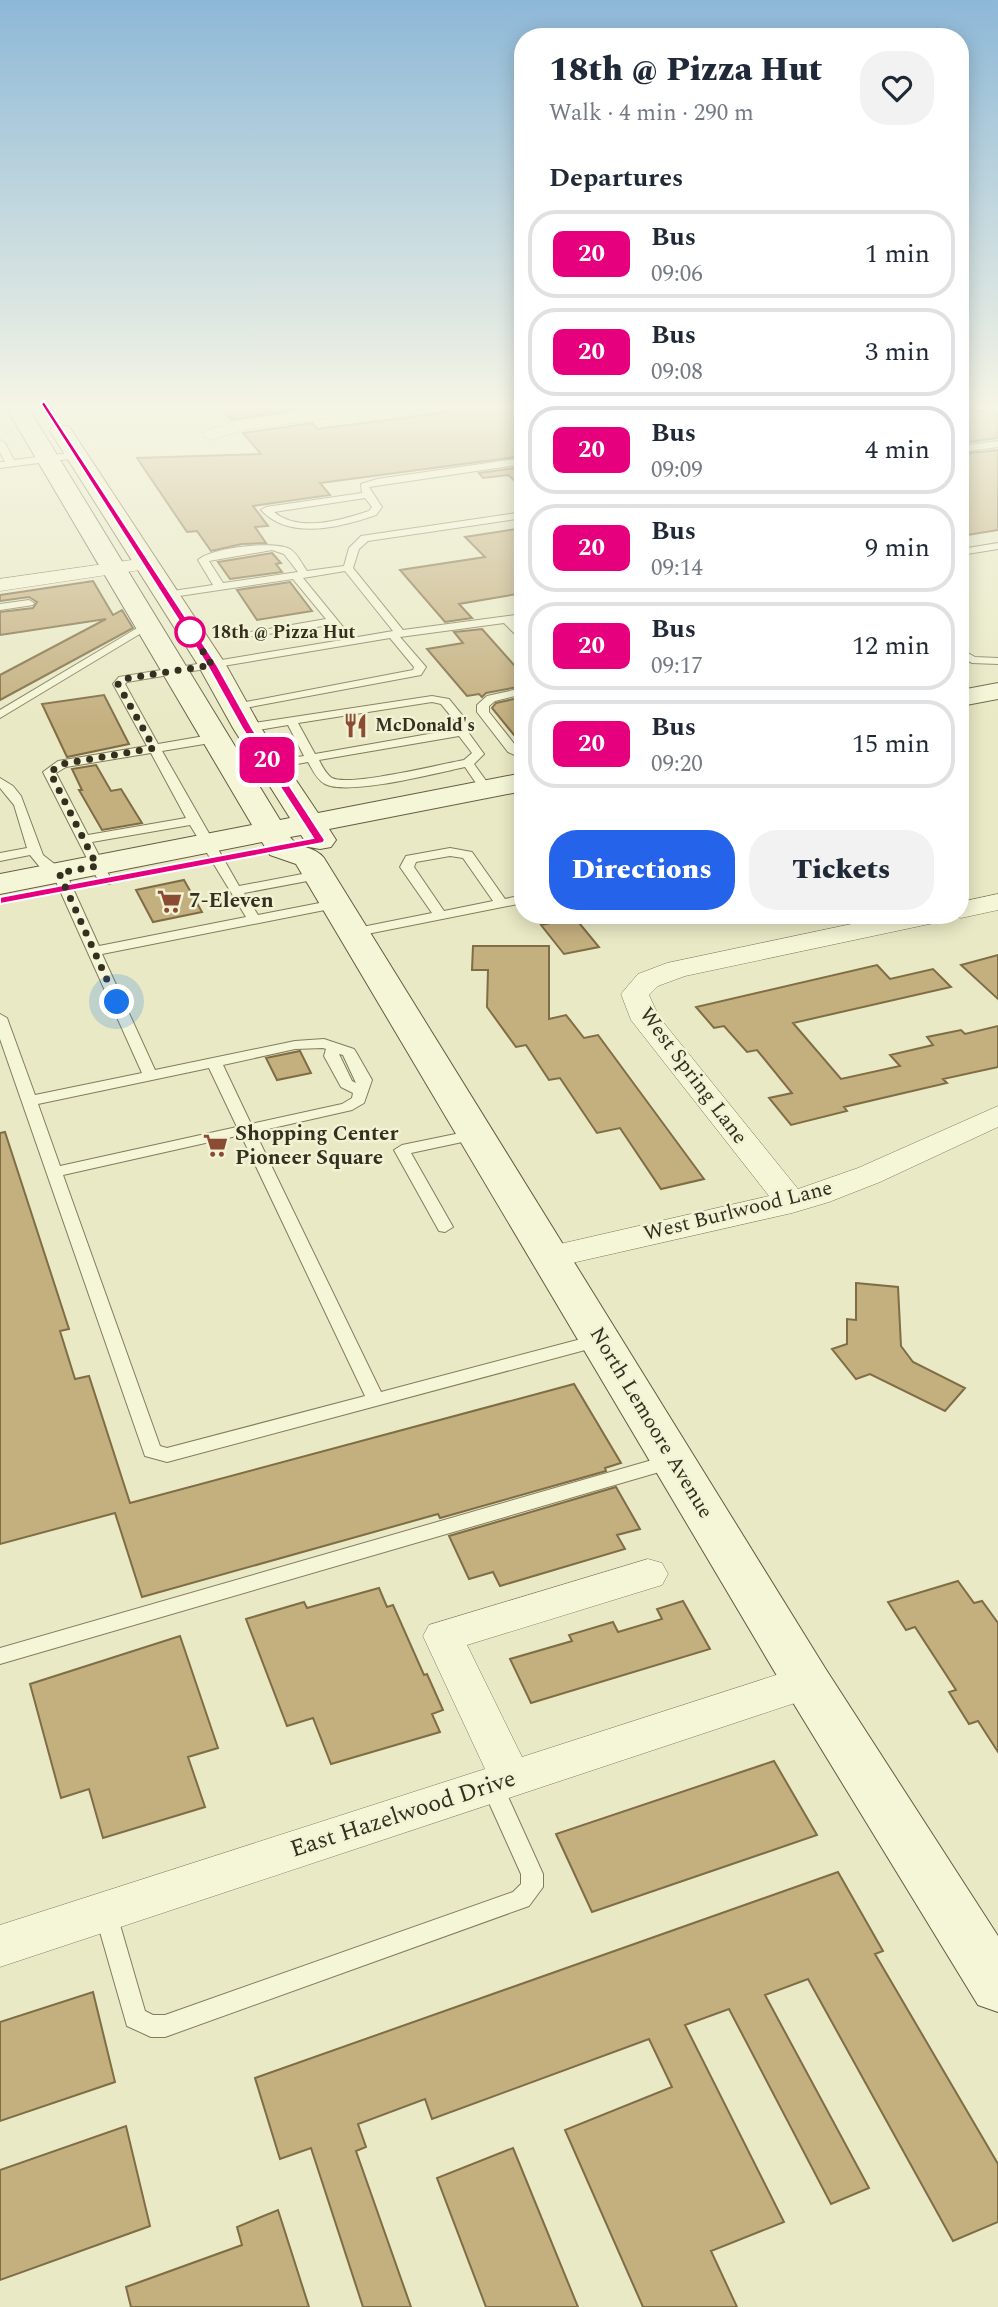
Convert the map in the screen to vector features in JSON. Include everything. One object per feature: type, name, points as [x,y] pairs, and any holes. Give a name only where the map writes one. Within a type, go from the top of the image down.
[{"type":"main road","name":"North Lemoore Avenue","points":[[80,512],[216,738],[309,859],[807,1682],[998,1986]]},
{"type":"main road","name":"North Lemoore Avenue","points":[[113,512],[212,665],[270,765],[309,859]]},
{"type":"main road","points":[[969,696],[998,691]]},
{"type":"main road","points":[[969,714],[998,709]]},
{"type":"main road","points":[[201,713],[241,718]]},
{"type":"main road","points":[[0,901],[63,881],[95,862],[206,842],[309,859],[503,798]]},
{"type":"main road","points":[[0,884],[63,881]]},
{"type":"street","points":[[0,574],[143,559]]},
{"type":"street","points":[[0,585],[111,563]]},
{"type":"street","points":[[969,908],[998,902]]},
{"type":"street","name":"West Spring Lane","points":[[792,1203],[646,1020],[635,994],[648,981],[677,969],[891,924]]},
{"type":"street","name":"West Burlwood Lane","points":[[550,1257],[792,1203],[869,1175],[998,1115]]},
{"type":"street","points":[[502,1782],[443,1636],[648,1574]]},
{"type":"street","name":"East Hazelwood Drive","points":[[0,1946],[807,1682]]},
{"type":"lane","points":[[267,512],[274,519],[289,524],[331,522],[374,512]]},
{"type":"lane","points":[[348,568],[354,548],[365,538],[514,516]]},
{"type":"lane","points":[[220,587],[203,560],[209,556],[273,547],[288,552],[300,575],[350,642]]},
{"type":"lane","points":[[969,551],[993,547],[998,555]]},
{"type":"lane","points":[[166,595],[348,568]]},
{"type":"lane","points":[[241,718],[417,673],[420,667],[348,568]]},
{"type":"lane","points":[[0,607],[29,603]]},
{"type":"lane","points":[[254,920],[206,842],[118,684],[123,679],[396,634],[514,618]]},
{"type":"lane","points":[[507,619],[514,626]]},
{"type":"lane","points":[[246,636],[333,621]]},
{"type":"lane","points":[[0,715],[148,626]]},
{"type":"lane","points":[[969,658],[987,663],[998,661]]},
{"type":"lane","points":[[514,693],[491,698],[483,705],[483,712],[514,750]]},
{"type":"lane","points":[[241,718],[291,722],[432,699],[445,701],[465,726],[462,732]]},
{"type":"lane","points":[[291,722],[328,781],[342,783],[468,763],[478,754],[462,732]]},
{"type":"lane","points":[[270,765],[462,732]]},
{"type":"lane","points":[[206,842],[95,862],[50,772],[62,764],[216,738]]},
{"type":"lane","points":[[468,763],[503,798]]},
{"type":"lane","points":[[0,782],[15,793],[36,850],[45,864],[63,881],[150,1074]]},
{"type":"lane","points":[[0,857],[36,850]]},
{"type":"lane","points":[[440,915],[407,867],[411,859],[450,852],[467,855],[501,903]]},
{"type":"lane","points":[[94,951],[254,920],[309,859]]},
{"type":"lane","points":[[236,891],[309,859],[440,915],[514,901]]},
{"type":"lane","points":[[0,1017],[152,1451],[167,1455],[600,1340]]},
{"type":"lane","points":[[30,1101],[150,1074],[316,1042],[334,1047],[331,1056],[346,1084],[360,1091],[359,1100],[347,1107],[55,1172]]},
{"type":"lane","points":[[214,1062],[376,1400]]},
{"type":"lane","points":[[444,1227],[402,1150],[475,1135]]},
{"type":"lane","points":[[0,1656],[674,1461]]},
{"type":"lane","points":[[105,1912],[135,2018],[151,2026],[165,2026],[521,1899],[532,1887],[532,1874],[502,1782]]},
{"type":"building","points":[[173,512],[257,512],[268,526],[255,527],[266,543],[242,544],[211,551],[197,531],[187,532]]},
{"type":"building","points":[[969,512],[998,512],[998,530],[969,535]]},
{"type":"building","points":[[514,529],[514,595],[459,604],[472,618],[445,622],[400,570],[485,557],[465,537]]},
{"type":"building","points":[[272,553],[281,563],[276,564],[282,572],[230,579],[218,562]]},
{"type":"building","points":[[93,581],[113,615],[122,610],[133,628],[0,700],[0,675],[106,619],[0,635],[0,612],[33,608],[37,602],[29,597],[0,601],[0,595]]},
{"type":"building","points":[[290,582],[312,611],[257,620],[237,590]]},
{"type":"building","points":[[482,629],[514,665],[514,688],[486,693],[482,697],[479,694],[467,696],[427,649],[463,643],[454,632]]},
{"type":"building","points":[[104,695],[129,744],[67,757],[42,704]]},
{"type":"building","points":[[514,699],[514,735],[492,708],[496,703]]},
{"type":"building","points":[[96,765],[111,791],[121,789],[142,823],[102,830],[79,790],[82,790],[72,769]]},
{"type":"building","name":"7-Eleven","points":[[184,880],[202,912],[153,922],[136,890]]},
{"type":"building","points":[[580,924],[599,947],[564,954],[541,925]]},
{"type":"building","points":[[473,946],[549,946],[549,1019],[566,1015],[584,1038],[598,1035],[704,1179],[661,1189],[620,1128],[597,1133],[560,1078],[549,1080],[526,1045],[516,1047],[487,1007],[488,970],[472,970]]},
{"type":"building","points":[[998,955],[998,999],[961,965]]},
{"type":"building","points":[[877,965],[890,979],[933,969],[951,987],[793,1023],[841,1079],[900,1066],[890,1055],[933,1045],[927,1037],[961,1030],[965,1034],[998,1026],[998,1067],[943,1079],[947,1083],[844,1107],[847,1111],[791,1125],[769,1098],[792,1093],[757,1050],[747,1052],[724,1026],[714,1028],[696,1007]]},
{"type":"building","points":[[300,1051],[311,1073],[277,1080],[266,1058]]},
{"type":"building","points":[[5,1132],[69,1329],[60,1331],[75,1379],[89,1376],[130,1503],[574,1384],[621,1463],[605,1468],[606,1471],[440,1518],[438,1514],[142,1597],[115,1513],[0,1544],[0,1133]]},
{"type":"building","points":[[856,1283],[898,1287],[901,1346],[913,1362],[965,1388],[945,1411],[870,1374],[856,1379],[832,1349],[847,1344],[847,1319],[856,1320]]},
{"type":"building","points":[[616,1487],[640,1529],[617,1535],[625,1549],[500,1586],[493,1572],[469,1579],[449,1536]]},
{"type":"building","points":[[958,1581],[974,1603],[982,1601],[998,1623],[998,1752],[978,1721],[969,1724],[949,1692],[956,1690],[915,1627],[906,1630],[888,1602]]},
{"type":"building","points":[[379,1588],[387,1607],[393,1605],[424,1675],[427,1674],[443,1710],[432,1714],[440,1732],[331,1764],[313,1718],[287,1726],[246,1619],[304,1602],[307,1608]]},
{"type":"building","points":[[683,1601],[710,1649],[531,1703],[510,1659],[572,1641],[569,1635],[613,1622],[618,1632],[662,1619],[657,1609]]},
{"type":"building","points":[[180,1636],[218,1748],[188,1757],[205,1807],[103,1838],[89,1789],[61,1798],[30,1684]]},
{"type":"building","points":[[774,1761],[817,1835],[592,1912],[556,1834]]},
{"type":"building","points":[[838,1872],[883,1951],[875,1954],[998,2164],[998,2222],[953,2241],[808,1979],[765,1995],[869,2188],[831,2204],[729,2009],[685,2025],[784,2222],[711,2251],[737,2307],[643,2307],[565,2130],[672,2087],[649,2039],[432,2119],[425,2099],[358,2124],[366,2147],[356,2151],[411,2307],[363,2307],[311,2148],[280,2159],[255,2078]]},
{"type":"building","points":[[93,1992],[115,2082],[0,2121],[0,2022]]},
{"type":"building","points":[[126,2126],[150,2226],[0,2280],[0,2170]]},
{"type":"building","points":[[513,2148],[578,2307],[486,2307],[437,2178]]},
{"type":"building","points":[[278,2210],[309,2307],[131,2307],[126,2287],[242,2245],[237,2227]]},
{"type":"bus line","name":"20","points":[[0,901],[320,840],[234,707],[212,665],[112,512]]},
{"type":"place","name":"18th @ Pizza Hut","points":[[190,632]]},
{"type":"place","name":"McDonald's","points":[[355,725]]},
{"type":"place","name":"7-Eleven","points":[[169,901]]},
{"type":"place","name":"Shopping Center Pioneer Square","points":[[215,1146]]},
{"type":"route","points":[[117,1002],[59,873],[97,866],[50,772],[62,764],[154,748],[118,684],[123,679],[212,665],[190,632]]}]
